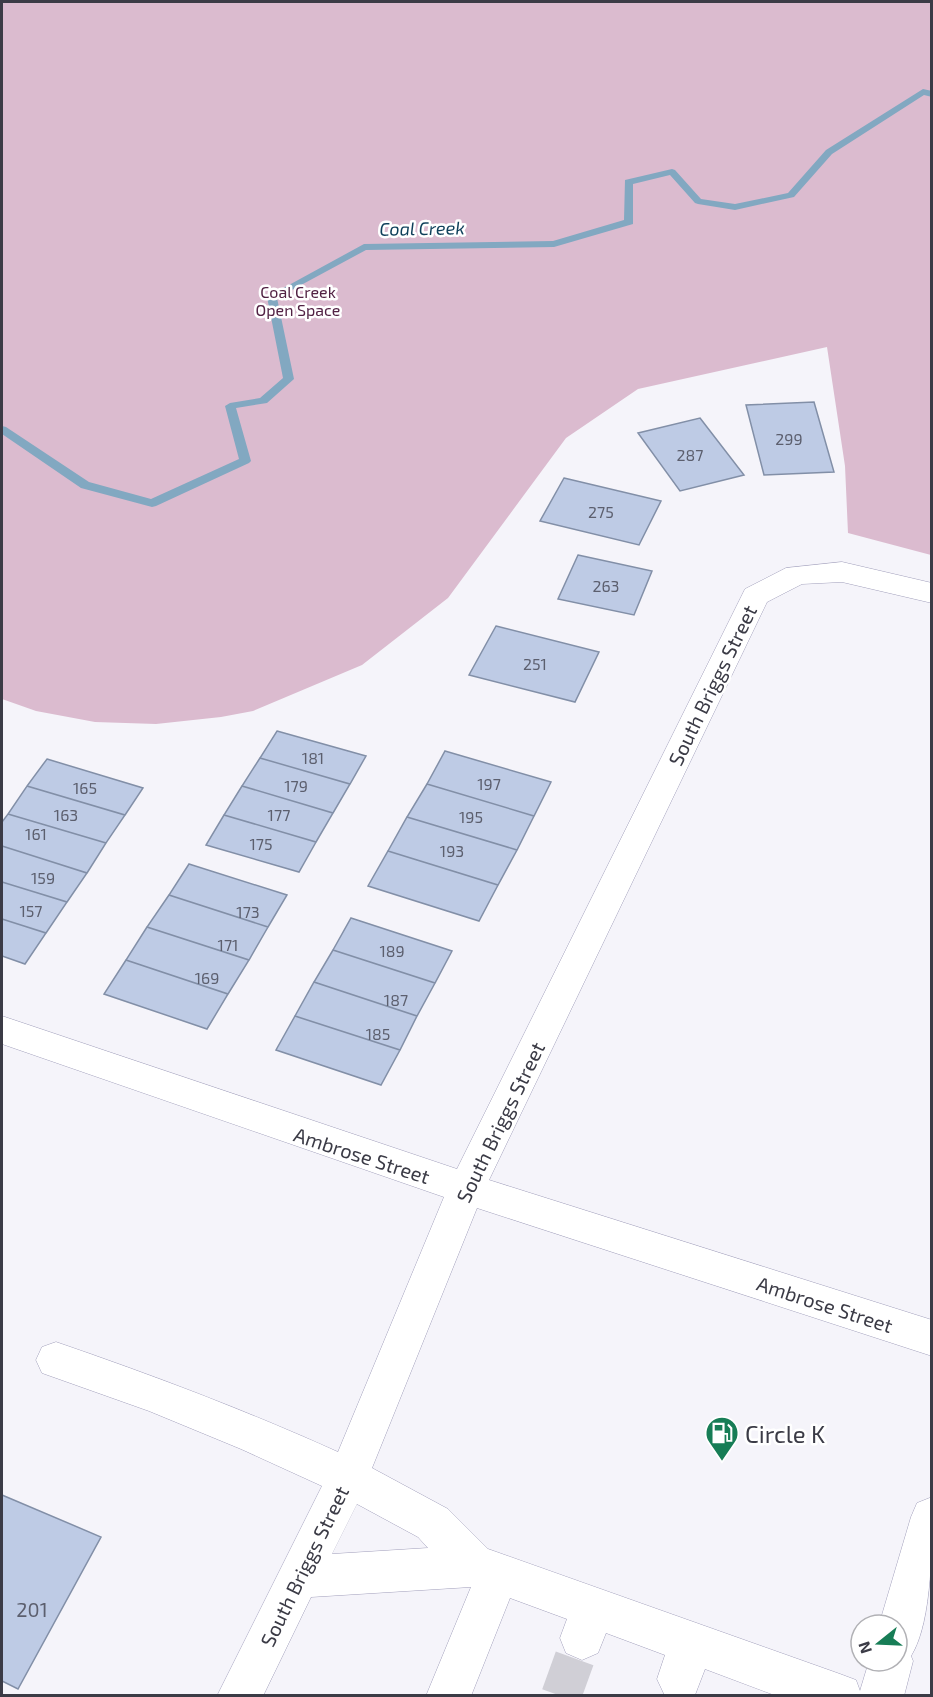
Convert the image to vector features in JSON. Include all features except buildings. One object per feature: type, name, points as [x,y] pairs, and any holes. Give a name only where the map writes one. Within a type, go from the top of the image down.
[{"type":"street","name":"South Briggs Street","points":[[239,1695],[348,1477],[466,1190],[756,596],[795,575],[842,572],[932,592]]},
{"type":"street","name":"Ambrose Street","points":[[2,1030],[203,1102],[466,1190],[932,1338]]},
{"type":"street","points":[[56,1360],[156,1395],[256,1435],[348,1477],[433,1523],[487,1569],[588,1623],[685,1661],[820,1692]]},
{"type":"street","points":[[905,1613],[932,1517]]},
{"type":"street","points":[[298,1577],[487,1569]]},
{"type":"street","points":[[448,1695],[487,1569]]},
{"type":"street","points":[[881,1695],[887,1673]]},
{"type":"green space","name":"Coal Creek Open Space","points":[[2,2],[931,2],[931,555],[848,533],[845,466],[827,347],[638,389],[566,438],[448,598],[362,665],[253,711],[156,724],[95,722],[36,711],[2,699]]},
{"type":"waterway","name":"Coal Creek","points":[[2,429],[85,485],[152,503],[245,461],[230,406],[263,401],[289,379],[272,297],[364,247],[554,244],[629,222],[628,182],[672,172],[698,201],[735,207],[791,195],[829,152],[923,92],[932,94]]},
{"type":"tunnel","points":[[561,1696],[582,1638]]},
{"type":"place","name":"Circle K","points":[[722,1462]]}]
